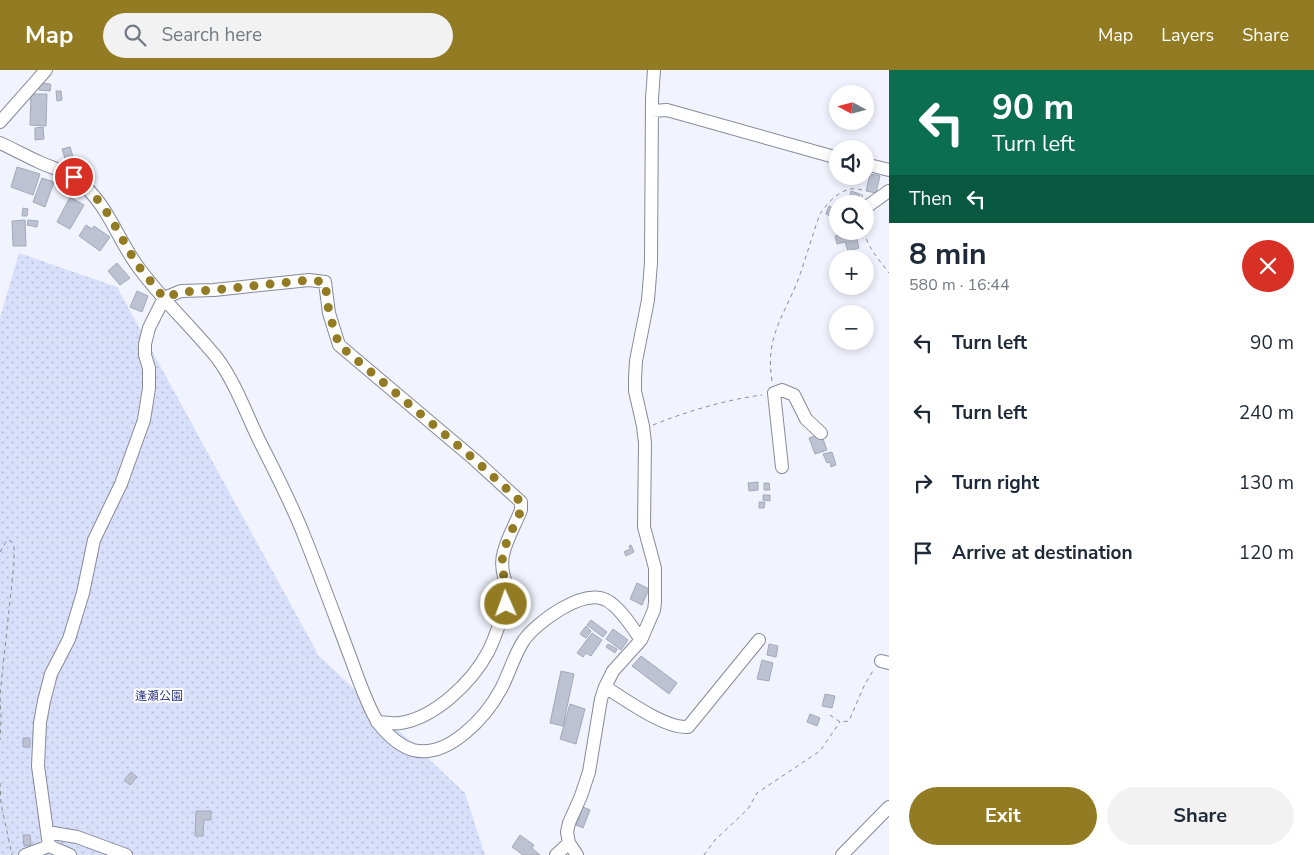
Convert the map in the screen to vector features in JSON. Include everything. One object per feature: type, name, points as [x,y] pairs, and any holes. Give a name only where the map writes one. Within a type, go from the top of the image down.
[{"type":"street","points":[[0,122],[46,70]]},
{"type":"street","points":[[577,855],[569,843],[568,823],[581,796],[589,772],[601,699],[613,671],[641,640],[654,610],[655,568],[644,527],[645,443],[635,391],[635,371],[648,300],[651,263],[654,70]]},
{"type":"street","points":[[652,111],[667,110],[829,155]]},
{"type":"street","points":[[0,143],[41,163],[59,169],[74,177],[88,189],[110,217],[136,263],[218,360],[237,394],[304,535],[358,678],[377,722],[402,745],[415,750],[433,750],[453,741],[468,731],[484,715],[500,690],[523,642],[535,627],[559,610],[582,598],[598,596],[609,601],[626,619],[641,640]]},
{"type":"street","points":[[874,166],[889,170]]},
{"type":"street","points":[[874,198],[889,190]]},
{"type":"street","points":[[49,846],[38,766],[40,723],[44,701],[51,674],[69,639],[83,593],[94,540],[121,484],[144,420],[149,388],[149,368],[145,355],[145,344],[149,328],[164,298],[181,292],[309,280],[325,282],[329,313],[339,345],[475,460],[521,502],[521,510],[503,550],[501,562],[504,580],[510,591],[488,652],[472,675],[458,690],[428,713],[400,723],[377,722]]},
{"type":"street","points":[[782,467],[774,393],[782,390],[794,395],[806,419],[821,433]]},
{"type":"street","points":[[605,687],[666,723],[680,728],[688,727],[759,640]]},
{"type":"street","points":[[842,855],[889,808]]},
{"type":"street","points":[[47,832],[77,837],[126,855]]},
{"type":"street","points":[[556,855],[569,843]]},
{"type":"street","points":[[25,855],[49,846],[70,855]]},
{"type":"path","points":[[840,195],[848,189],[855,188],[862,190],[863,195]]},
{"type":"path","points":[[643,426],[652,426],[685,412],[747,397],[774,393],[769,363],[775,330],[791,297],[820,214],[829,203]]},
{"type":"path","points":[[866,240],[873,253],[889,273]]},
{"type":"path","points":[[0,552],[7,540],[11,541],[14,547],[14,563],[0,695],[2,717],[0,740]]},
{"type":"path","points":[[830,715],[840,722],[848,721],[876,664],[885,662]]},
{"type":"path","points":[[704,855],[715,840],[748,809],[757,793],[820,751],[840,722]]},
{"type":"path","points":[[0,783],[1,804],[12,855]]},
{"type":"green space","name":"逢瀬公園","points":[[19,253],[117,287],[319,656],[465,793],[485,855],[0,855],[0,318]]},
{"type":"building","points":[[39,83],[50,84],[50,91],[39,90]]},
{"type":"building","points":[[56,91],[61,91],[62,100],[57,101]]},
{"type":"building","points":[[31,94],[47,94],[46,126],[30,125]]},
{"type":"building","points":[[43,127],[44,139],[35,140],[35,128]]},
{"type":"building","points":[[70,147],[74,160],[66,162],[62,149]]},
{"type":"building","points":[[17,167],[40,174],[33,195],[11,187]]},
{"type":"building","points":[[874,175],[880,176],[876,193],[866,191],[867,185],[874,185]]},
{"type":"building","points":[[42,178],[54,182],[45,207],[33,202]]},
{"type":"building","points":[[851,191],[860,194],[860,195],[850,195]]},
{"type":"building","points":[[70,197],[84,205],[70,229],[57,222]]},
{"type":"building","points":[[23,208],[28,209],[27,216],[22,216]]},
{"type":"building","points":[[25,220],[26,246],[13,246],[12,221]]},
{"type":"building","points":[[28,220],[38,221],[37,227],[27,225]]},
{"type":"building","points":[[86,225],[92,229],[94,226],[110,237],[100,251],[79,236]]},
{"type":"building","points":[[836,240],[857,240],[859,248],[848,250],[845,242],[837,244]]},
{"type":"building","points":[[117,263],[130,278],[120,285],[108,271]]},
{"type":"building","points":[[137,291],[148,296],[142,312],[130,307]]},
{"type":"building","points":[[818,435],[822,436],[827,450],[815,454],[809,438]]},
{"type":"building","points":[[832,452],[836,465],[831,467],[830,462],[827,463],[823,454]]},
{"type":"building","points":[[758,482],[758,490],[749,491],[748,483]]},
{"type":"building","points":[[764,483],[769,483],[770,490],[764,490]]},
{"type":"building","points":[[763,495],[770,495],[770,501],[763,500]]},
{"type":"building","points":[[759,502],[765,502],[764,508],[759,508]]},
{"type":"building","points":[[631,545],[634,552],[626,556],[624,552],[630,549],[629,546]]},
{"type":"building","points":[[637,583],[649,589],[642,605],[630,599]]},
{"type":"building","points":[[591,620],[607,632],[603,637],[587,625]]},
{"type":"building","points":[[586,626],[591,631],[586,638],[580,634]]},
{"type":"building","points":[[613,629],[628,640],[621,650],[606,639]]},
{"type":"building","points":[[592,633],[602,640],[591,656],[586,653],[583,657],[577,653]]},
{"type":"building","points":[[608,644],[617,649],[615,653],[606,647]]},
{"type":"building","points":[[769,644],[778,646],[776,657],[767,655]]},
{"type":"building","points":[[641,656],[677,683],[669,694],[632,666]]},
{"type":"building","points":[[762,660],[773,663],[769,681],[757,679]]},
{"type":"building","points":[[561,671],[574,674],[563,726],[550,723]]},
{"type":"building","points":[[825,694],[835,696],[832,708],[822,706]]},
{"type":"building","points":[[570,704],[585,709],[576,744],[560,739]]},
{"type":"building","points":[[810,714],[820,718],[817,726],[807,722]]},
{"type":"building","points":[[23,738],[30,738],[30,747],[23,747]]},
{"type":"building","points":[[131,772],[137,777],[130,785],[124,780]]},
{"type":"building","points":[[583,807],[590,810],[583,828],[576,825]]},
{"type":"building","points":[[196,811],[211,811],[211,820],[204,820],[203,836],[195,836]]},
{"type":"building","points":[[23,835],[30,835],[31,845],[24,846]]},
{"type":"building","points":[[520,835],[534,845],[532,848],[540,855],[523,855],[512,847]]},
{"type":"route","points":[[74,177],[99,201],[136,263],[164,298],[181,292],[309,280],[325,282],[329,313],[339,345],[475,460],[521,502],[521,510],[503,550],[501,562],[504,580],[510,591],[506,604]]}]
